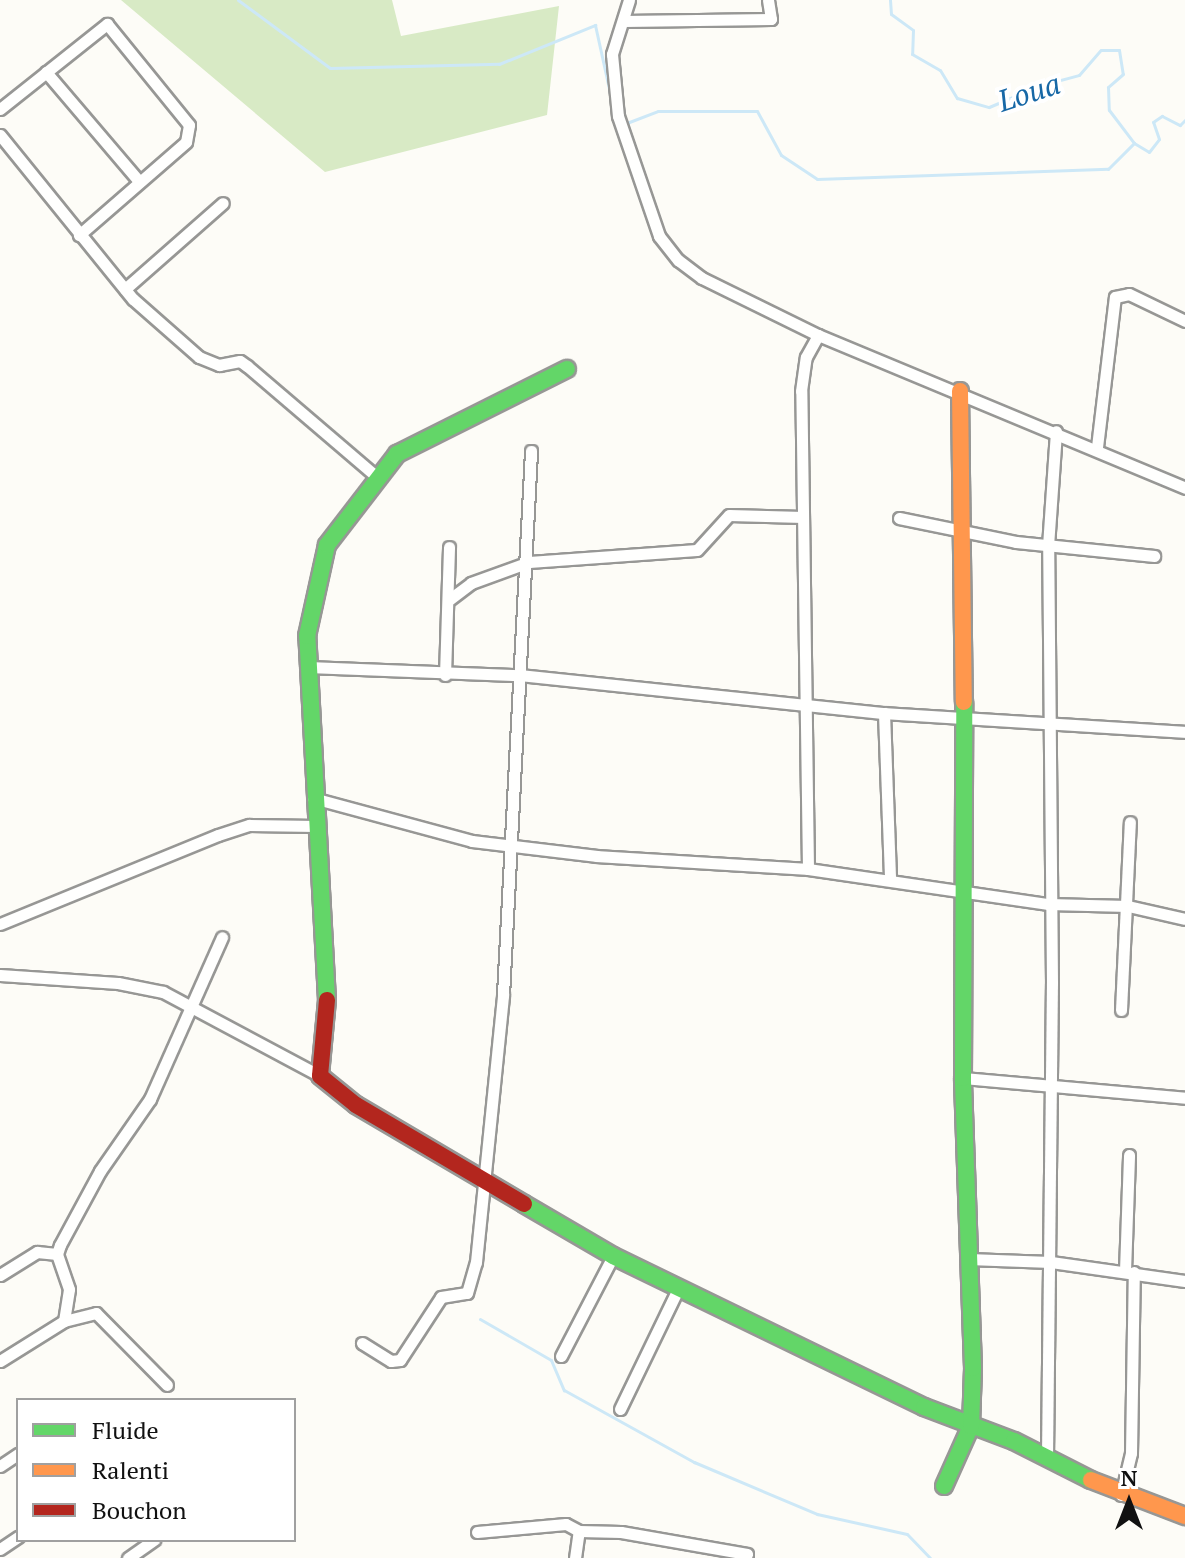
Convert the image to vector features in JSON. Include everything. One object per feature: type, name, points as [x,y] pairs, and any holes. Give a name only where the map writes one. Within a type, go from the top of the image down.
[{"type":"street","points":[[629,0],[610,72],[618,116],[659,236],[678,260],[702,278],[818,335],[1097,447],[1185,488]]},
{"type":"street","points":[[624,21],[771,19],[768,0]]},
{"type":"street","points":[[0,109],[101,26],[112,27],[190,129],[186,142],[138,180],[79,235]]},
{"type":"street","points":[[46,72],[138,180]]},
{"type":"street","points":[[0,135],[125,289],[199,357],[219,365],[240,361],[377,477]]},
{"type":"street","points":[[125,289],[223,203]]},
{"type":"street","points":[[1097,447],[1115,297],[1129,294],[1185,321]]},
{"type":"street","points":[[808,869],[802,702],[802,377],[818,335]]},
{"type":"street","points":[[320,1076],[325,1056],[327,983],[307,667],[310,609],[327,545],[397,454],[421,439],[567,369]]},
{"type":"street","points":[[944,1486],[971,1426],[963,1078],[967,890],[960,391]]},
{"type":"street","points":[[1047,1458],[1051,1262],[1048,546],[1056,431]]},
{"type":"street","points":[[362,1343],[396,1362],[445,1294],[467,1293],[486,1181],[503,995],[508,845],[529,562],[531,451]]},
{"type":"street","points":[[450,599],[471,583],[529,562],[691,552],[729,515],[803,517]]},
{"type":"street","points":[[899,518],[1048,546],[1154,556]]},
{"type":"street","points":[[445,675],[450,599],[449,547]]},
{"type":"street","points":[[307,667],[445,675],[520,675],[802,702],[884,713],[1185,732]]},
{"type":"street","points":[[884,713],[890,880]]},
{"type":"street","points":[[313,798],[428,832],[508,845],[808,869],[1048,904],[1128,906],[1185,919]]},
{"type":"street","points":[[1121,1010],[1130,822]]},
{"type":"street","points":[[0,924],[249,825],[316,826]]},
{"type":"street","points":[[57,1254],[100,1171],[150,1099],[222,937]]},
{"type":"street","points":[[0,975],[118,983],[163,992],[320,1076],[356,1105],[613,1256],[1121,1495],[1185,1516]]},
{"type":"street","points":[[963,1078],[1050,1089],[1185,1098]]},
{"type":"street","points":[[1121,1495],[1131,1453],[1129,1155]]},
{"type":"street","points":[[0,1275],[37,1252],[57,1254]]},
{"type":"street","points":[[57,1254],[68,1277],[64,1321]]},
{"type":"street","points":[[561,1356],[613,1256]]},
{"type":"street","points":[[968,1259],[1051,1262],[1185,1281]]},
{"type":"street","points":[[620,1409],[678,1289]]},
{"type":"street","points":[[0,1361],[64,1321],[96,1313],[167,1385]]},
{"type":"street","points":[[0,1449],[1,1465]]},
{"type":"street","points":[[477,1532],[566,1524],[579,1531],[621,1532],[747,1554]]},
{"type":"street","points":[[575,1558],[579,1531]]},
{"type":"street","points":[[128,1558],[151,1542]]},
{"type":"green space","points":[[121,0],[392,0],[401,36],[559,6],[547,115],[325,172]]},
{"type":"waterway","points":[[238,0],[330,68],[499,64],[595,25],[617,125]]},
{"type":"waterway","name":"Loua","points":[[890,0],[891,14],[913,30],[912,54],[940,70],[957,98],[989,107],[1038,86],[1079,75],[1101,50],[1119,50],[1123,74],[1108,87],[1109,110],[1134,143],[1149,152],[1159,139],[1153,122],[1162,116],[1180,125],[1185,120]]},
{"type":"waterway","points":[[624,124],[658,111],[757,111],[781,155],[817,179],[1108,169],[1134,143]]},
{"type":"waterway","points":[[480,1319],[551,1360],[564,1390],[694,1462],[817,1514],[907,1534],[930,1558]]},
{"type":"traffic: fast","points":[[327,1000],[307,636],[327,545],[397,454],[567,369]]},
{"type":"traffic: fast","points":[[944,1486],[971,1426],[973,1368],[963,1078],[964,702]]},
{"type":"traffic: fast","points":[[524,1204],[613,1256],[924,1407],[1014,1441],[1091,1480]]},
{"type":"traffic: slow","points":[[960,391],[964,702]]},
{"type":"traffic: slow","points":[[1091,1480],[1185,1516]]},
{"type":"traffic: jam","points":[[327,1000],[320,1076],[356,1105],[524,1204]]}]
